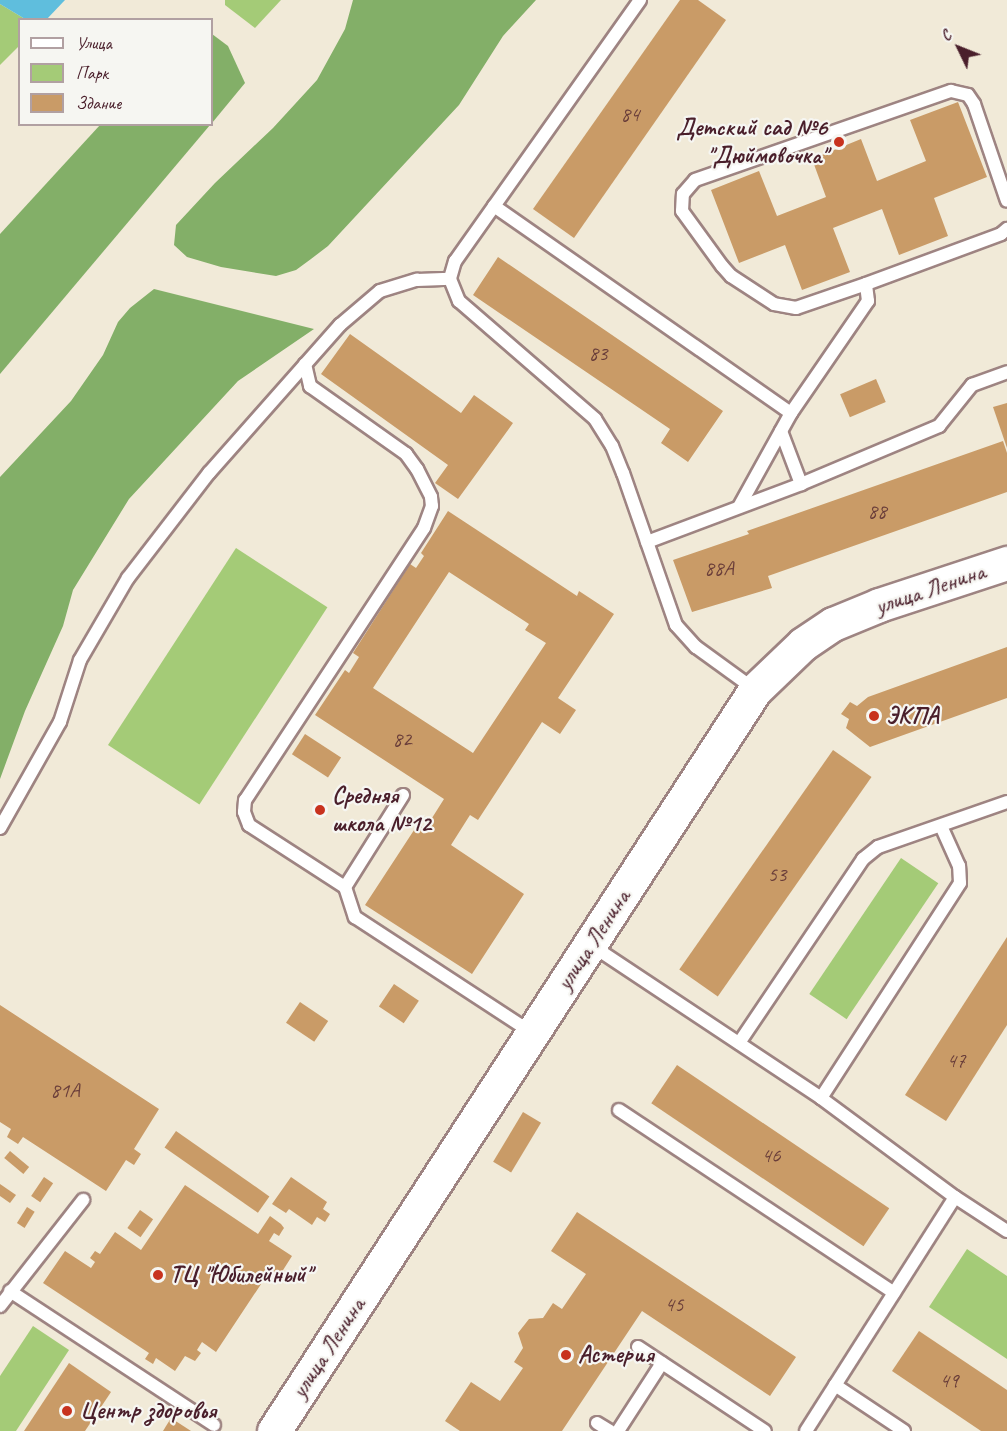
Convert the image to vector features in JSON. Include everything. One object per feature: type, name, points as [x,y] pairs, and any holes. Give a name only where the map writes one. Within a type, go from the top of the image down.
[{"type":"main road","name":"улица Ленина","points":[[274,1431],[755,690],[802,644],[833,624],[879,605],[1007,563]]},
{"type":"lane","points":[[640,0],[455,261],[450,279],[459,301],[595,418],[612,446],[676,625],[696,647],[755,690]]},
{"type":"lane","points":[[1007,201],[974,104],[968,95],[951,91],[695,180],[682,194],[682,211],[731,276],[774,304],[796,308],[1000,234],[1007,229]]},
{"type":"lane","points":[[494,206],[791,413]]},
{"type":"lane","points":[[0,828],[60,722],[80,660],[128,578],[209,472],[340,325],[380,291],[417,280],[450,279]]},
{"type":"lane","points":[[739,507],[791,413],[868,301],[866,284]]},
{"type":"lane","points":[[305,364],[310,386],[406,454],[417,469],[431,497],[432,506],[424,528],[245,800],[244,812],[249,825],[345,887],[355,917],[532,1033]]},
{"type":"lane","points":[[647,542],[801,484],[939,426],[972,385],[1007,372]]},
{"type":"lane","points":[[781,431],[801,484]]},
{"type":"lane","points":[[345,887],[403,795]]},
{"type":"lane","points":[[739,1043],[863,859],[878,848],[1007,802]]},
{"type":"lane","points":[[821,1098],[960,883],[959,866],[941,826]]},
{"type":"lane","points":[[590,944],[821,1098],[956,1197],[1007,1231]]},
{"type":"lane","points":[[620,1110],[894,1293]]},
{"type":"lane","points":[[806,1431],[956,1197]]},
{"type":"lane","points":[[0,1306],[83,1200]]},
{"type":"lane","points":[[10,1291],[214,1425]]},
{"type":"lane","points":[[638,1347],[765,1431]]},
{"type":"lane","points":[[618,1431],[662,1363]]},
{"type":"lane","points":[[835,1385],[904,1431]]},
{"type":"lane","points":[[597,1423],[610,1431]]},
{"type":"green space","points":[[225,0],[281,0],[255,28],[225,5]]},
{"type":"green space","points":[[353,0],[536,0],[503,36],[459,105],[328,246],[311,259],[296,270],[276,276],[221,267],[187,257],[174,245],[176,225],[215,183],[273,128],[317,80],[345,29]]},
{"type":"green space","points":[[0,4],[23,18],[18,18],[18,47],[0,65]]},
{"type":"green space","points":[[213,35],[228,46],[245,83],[213,122]]},
{"type":"green space","points":[[99,126],[209,126],[0,374],[0,234]]},
{"type":"green space","points":[[154,289],[314,329],[238,381],[129,499],[73,590],[63,626],[25,711],[0,779],[0,477],[71,401],[103,355],[118,322],[130,308]]},
{"type":"green space","points":[[236,548],[327,607],[199,804],[108,745]]},
{"type":"green space","points":[[901,858],[938,883],[847,1019],[809,994]]},
{"type":"green space","points":[[967,1249],[1007,1276],[1007,1359],[929,1307]]},
{"type":"green space","points":[[33,1326],[69,1350],[16,1431],[0,1431],[0,1376]]},
{"type":"water","points":[[0,0],[65,0],[48,18],[23,18],[0,4]]},
{"type":"building","points":[[680,0],[698,0],[726,20],[574,238],[533,209]]},
{"type":"building","points":[[958,102],[987,177],[934,198],[948,236],[899,255],[882,209],[833,228],[850,272],[802,290],[785,245],[739,263],[711,190],[759,171],[777,216],[826,197],[812,159],[861,139],[877,181],[926,161],[910,120]]},
{"type":"building","points":[[498,257],[723,411],[688,462],[661,443],[670,429],[473,295]]},
{"type":"building","points":[[350,334],[461,413],[474,395],[513,423],[458,499],[435,483],[448,465],[321,374]]},
{"type":"building","points":[[876,379],[886,402],[850,417],[840,394]]},
{"type":"building","points":[[1007,403],[1007,448],[993,407]]},
{"type":"building","points":[[1003,441],[1007,453],[1007,492],[768,576],[772,588],[692,612],[673,560],[749,534],[747,531]]},
{"type":"building","points":[[448,511],[577,596],[579,591],[614,614],[558,698],[576,710],[560,734],[542,722],[478,820],[470,815],[451,845],[524,894],[472,974],[365,905],[418,824],[425,829],[444,799],[315,715],[345,670],[349,673],[359,657],[353,653],[410,564],[416,568],[424,556],[421,553]],"holes":[[[449,572],[529,624],[525,630],[546,643],[473,753],[373,688]]]},
{"type":"building","points":[[1007,647],[1007,698],[870,747],[846,728],[849,719],[841,714],[850,702],[857,706],[868,697]]},
{"type":"building","points":[[305,734],[341,757],[328,778],[292,754]]},
{"type":"building","points":[[833,750],[872,777],[718,996],[679,970]]},
{"type":"building","points":[[1007,937],[1007,1025],[946,1121],[905,1095]]},
{"type":"building","points":[[394,984],[419,1001],[404,1023],[379,1006]]},
{"type":"building","points":[[300,1002],[328,1021],[314,1042],[286,1023]]},
{"type":"building","points":[[0,1005],[159,1109],[134,1149],[141,1154],[134,1165],[126,1160],[106,1191],[23,1137],[18,1144],[7,1137],[11,1129],[0,1122]]},
{"type":"building","points":[[677,1065],[889,1208],[864,1246],[651,1103]]},
{"type":"building","points":[[523,1112],[541,1123],[511,1173],[493,1162]]},
{"type":"building","points":[[176,1131],[269,1196],[258,1213],[165,1147]]},
{"type":"building","points":[[10,1151],[29,1167],[23,1174],[4,1158]]},
{"type":"building","points":[[44,1177],[53,1183],[40,1202],[31,1196]]},
{"type":"building","points":[[291,1177],[327,1202],[323,1209],[330,1214],[325,1222],[317,1217],[312,1225],[289,1209],[286,1213],[272,1204]]},
{"type":"building","points":[[0,1184],[16,1195],[10,1203],[0,1196]]},
{"type":"building","name":"ТЦ \"Юбилейный\"","points":[[185,1185],[258,1234],[270,1216],[284,1228],[279,1236],[274,1233],[269,1241],[292,1256],[278,1278],[269,1272],[216,1352],[202,1342],[197,1350],[201,1353],[195,1361],[185,1356],[175,1371],[156,1358],[153,1364],[145,1359],[149,1353],[43,1283],[65,1251],[91,1268],[95,1262],[90,1258],[95,1251],[100,1254],[115,1232],[141,1250]]},
{"type":"building","points":[[27,1207],[35,1212],[25,1228],[17,1223]]},
{"type":"building","points":[[140,1210],[153,1219],[140,1237],[127,1228]]},
{"type":"building","points":[[577,1212],[796,1357],[770,1396],[642,1311],[562,1431],[460,1431],[445,1421],[471,1382],[500,1401],[523,1368],[514,1362],[523,1348],[518,1333],[529,1319],[543,1318],[553,1303],[562,1309],[586,1274],[551,1251]]},
{"type":"building","points":[[919,1331],[1007,1390],[1007,1431],[981,1431],[892,1371]]},
{"type":"building","name":"Центр здоровья","points":[[69,1363],[111,1392],[85,1431],[24,1431]]},
{"type":"building","points":[[171,1418],[191,1431],[163,1431]]},
{"type":"place","name":"Детский сад №6 \"Дюймовочка\"","points":[[839,142]]},
{"type":"place","name":"ЭКПА","points":[[874,716]]},
{"type":"place","name":"Средняя школа №12","points":[[320,810]]},
{"type":"place","name":"ТЦ \"Юбилейный\"","points":[[158,1275]]},
{"type":"place","name":"Астерия","points":[[566,1355]]},
{"type":"place","name":"Центр здоровья","points":[[67,1411]]}]
